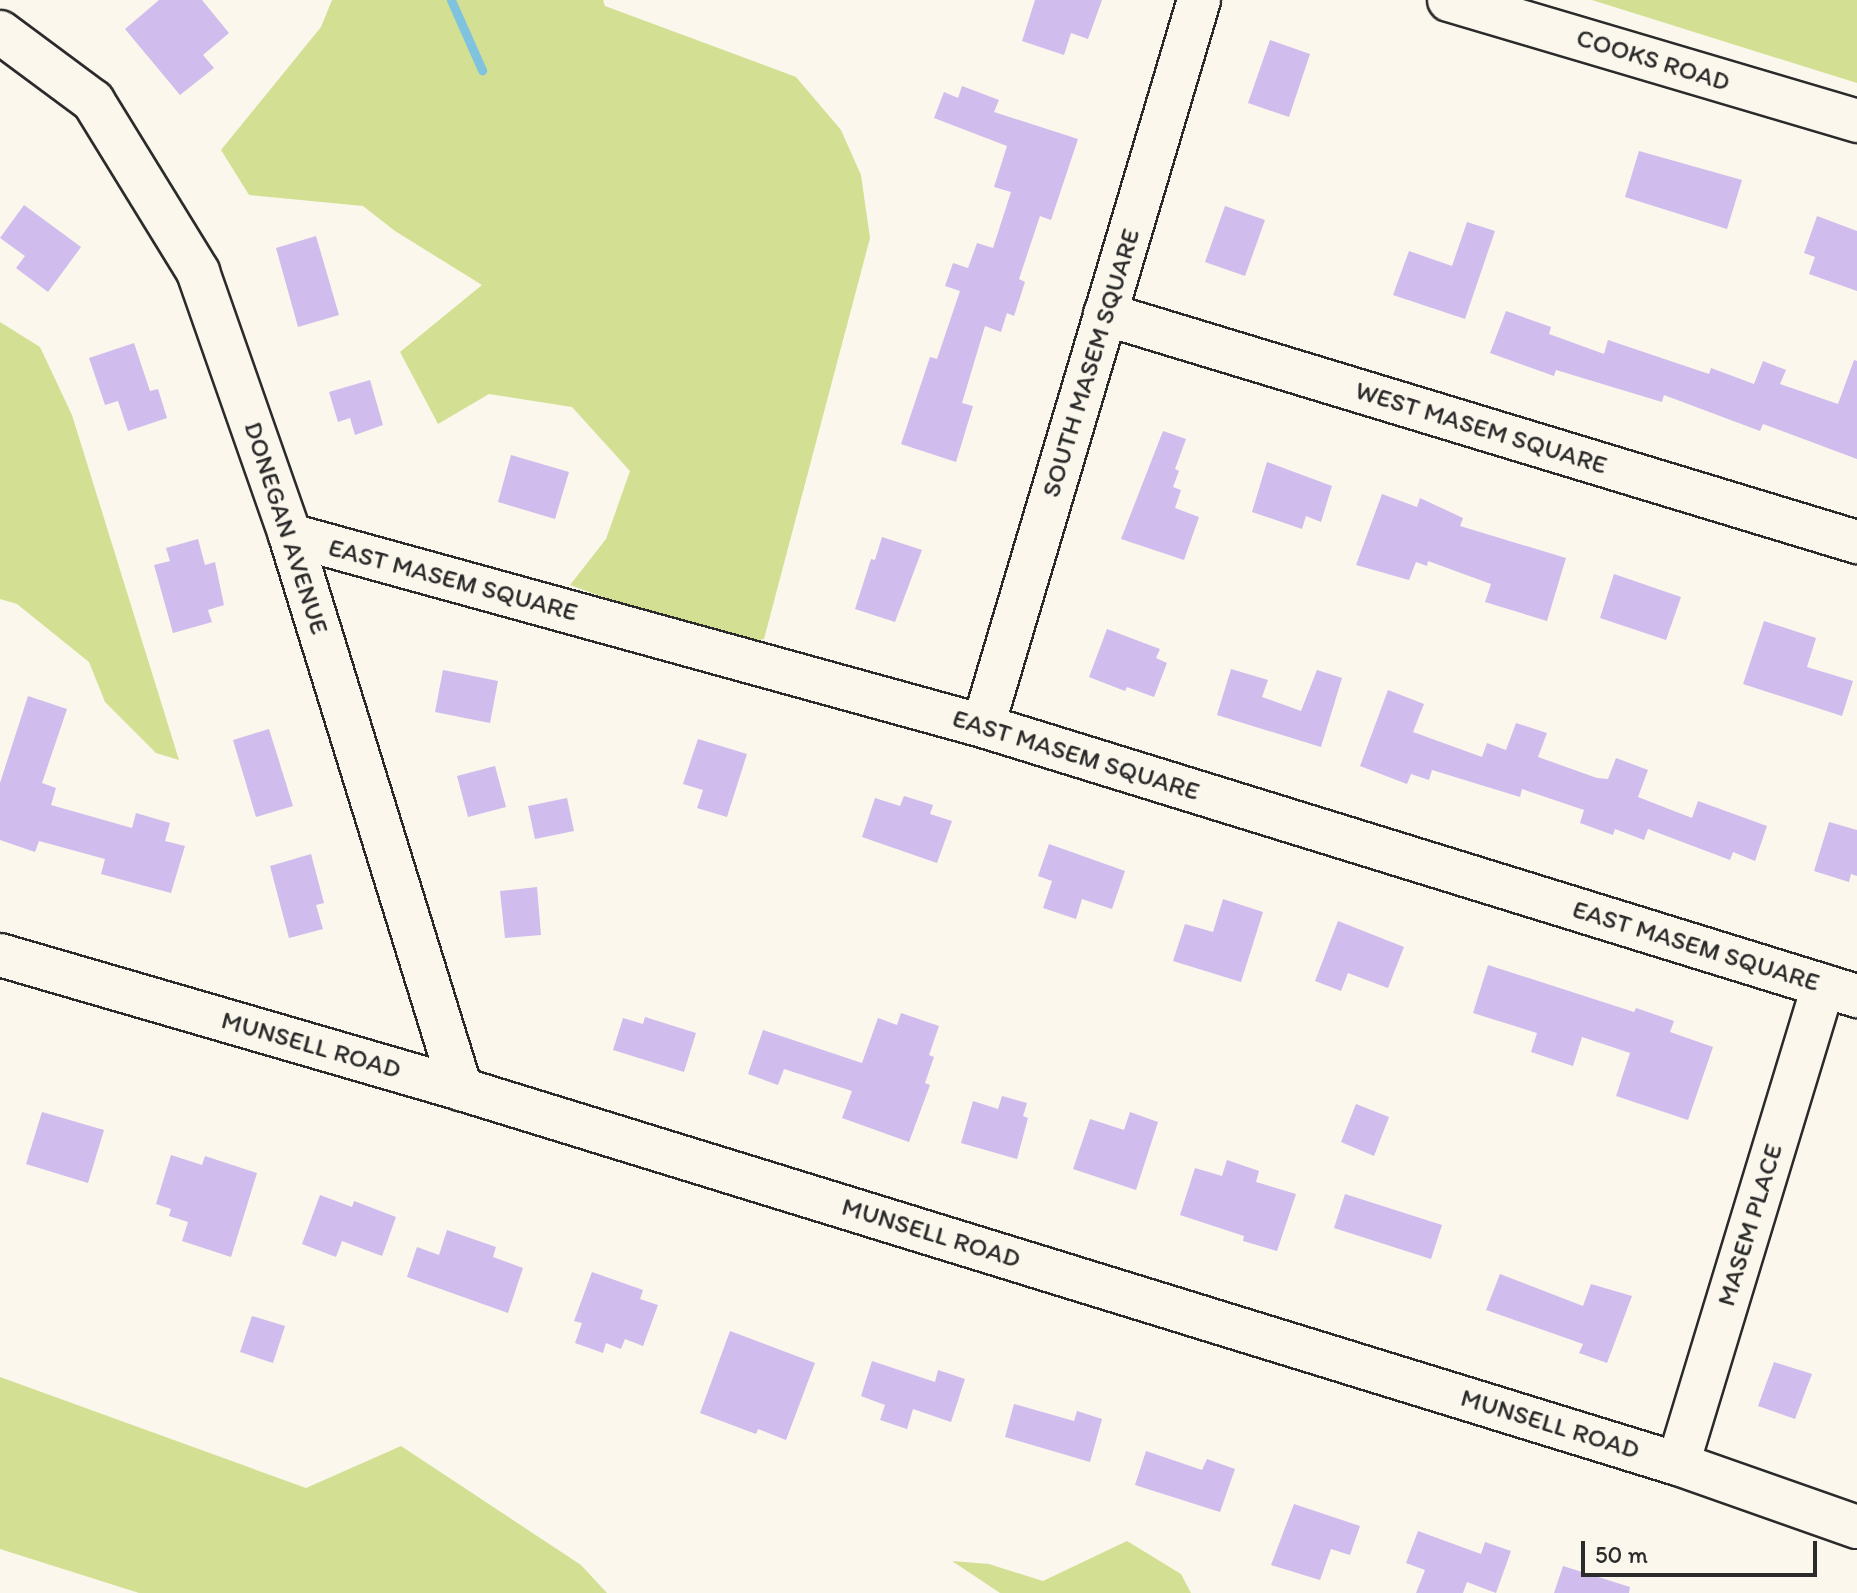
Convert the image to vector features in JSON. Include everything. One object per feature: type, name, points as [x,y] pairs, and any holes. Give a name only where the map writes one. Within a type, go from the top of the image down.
[{"type":"street","name":"SOUTH MASEM SQUARE","points":[[983,726],[1199,0]]},
{"type":"street","name":"COOKS ROAD","points":[[1449,0],[1857,121]]},
{"type":"street","name":"DONEGAN AVENUE","points":[[0,32],[93,101],[198,272],[290,535],[461,1089]]},
{"type":"street","name":"WEST MASEM SQUARE","points":[[1105,314],[1857,542]]},
{"type":"street","name":"EAST MASEM SQUARE","points":[[290,535],[983,726],[1840,991]]},
{"type":"street","name":"MUNSELL ROAD","points":[[0,955],[461,1089],[1678,1464],[1857,1527]]},
{"type":"street","name":"MASEM PLACE","points":[[1678,1464],[1840,991]]},
{"type":"green space","points":[[332,0],[603,0],[605,6],[796,77],[841,130],[861,175],[870,238],[764,639],[735,645],[570,585],[606,539],[630,471],[572,407],[489,394],[438,424],[400,352],[482,285],[395,231],[363,206],[249,195],[221,150],[321,27]]},
{"type":"green space","points":[[1592,0],[1857,0],[1857,83]]},
{"type":"green space","points":[[0,322],[40,347],[72,415],[179,760],[156,753],[105,702],[89,662],[17,604],[0,599]]},
{"type":"green space","points":[[0,1377],[306,1488],[401,1446],[581,1565],[607,1593],[139,1593],[0,1549]]},
{"type":"green space","points":[[1127,1541],[1181,1574],[1191,1593],[1000,1593],[952,1561],[989,1564],[1043,1581]]},
{"type":"building","points":[[159,0],[202,0],[229,33],[203,55],[214,68],[180,95],[125,29]]},
{"type":"building","points":[[1035,0],[1102,0],[1088,39],[1071,33],[1064,55],[1022,41]]},
{"type":"building","points":[[1270,40],[1310,54],[1289,117],[1248,103]]},
{"type":"building","points":[[962,86],[999,100],[994,112],[1078,139],[1051,220],[1040,216],[1019,279],[1025,282],[1014,316],[1007,313],[1001,332],[985,326],[962,403],[973,406],[956,462],[901,444],[930,357],[937,359],[960,291],[945,286],[953,263],[968,268],[977,243],[993,248],[1011,192],[994,187],[1007,146],[934,118],[944,92],[958,98]]},
{"type":"building","points":[[1639,151],[1742,180],[1727,229],[1625,197]]},
{"type":"building","points":[[24,205],[81,247],[48,292],[16,268],[25,256],[0,238]]},
{"type":"building","points":[[1225,206],[1265,220],[1245,276],[1205,262]]},
{"type":"building","points":[[1817,216],[1857,231],[1857,291],[1809,274],[1815,257],[1804,253]]},
{"type":"building","points":[[1467,222],[1495,231],[1465,319],[1393,295],[1409,251],[1452,266]]},
{"type":"building","points":[[316,236],[339,315],[298,327],[276,248]]},
{"type":"building","points":[[1506,311],[1551,327],[1549,334],[1604,354],[1608,340],[1709,374],[1711,368],[1754,384],[1763,361],[1786,370],[1780,384],[1838,404],[1854,360],[1857,361],[1857,459],[1763,424],[1760,431],[1664,395],[1662,402],[1556,370],[1554,376],[1490,353]]},
{"type":"building","points":[[134,343],[150,391],[158,389],[167,418],[128,431],[118,401],[105,405],[89,358]]},
{"type":"building","points":[[370,380],[383,425],[355,435],[350,418],[338,422],[329,392]]},
{"type":"building","points":[[1163,431],[1186,439],[1175,469],[1179,471],[1173,487],[1181,490],[1175,508],[1199,517],[1184,560],[1121,539]]},
{"type":"building","points":[[511,455],[569,472],[555,519],[498,502]]},
{"type":"building","points":[[1267,462],[1332,486],[1321,522],[1306,516],[1302,529],[1252,512]]},
{"type":"building","points":[[1382,494],[1417,507],[1420,498],[1463,518],[1460,526],[1566,558],[1547,621],[1485,602],[1491,584],[1428,561],[1427,566],[1416,562],[1409,580],[1356,565]]},
{"type":"building","points":[[882,537],[922,550],[895,622],[855,609],[871,559],[875,560]]},
{"type":"building","points":[[198,539],[205,565],[215,562],[224,605],[208,610],[212,622],[173,633],[154,565],[170,561],[166,548]]},
{"type":"building","points":[[1614,574],[1681,597],[1666,640],[1600,618]]},
{"type":"building","points":[[1764,621],[1816,638],[1807,667],[1853,681],[1842,716],[1743,684]]},
{"type":"building","points":[[1107,629],[1160,649],[1156,658],[1167,663],[1154,697],[1127,687],[1125,691],[1089,677]]},
{"type":"building","points":[[1231,669],[1268,680],[1262,697],[1301,711],[1317,670],[1342,678],[1321,747],[1217,715]]},
{"type":"building","points":[[443,670],[498,681],[490,723],[435,712]]},
{"type":"building","points":[[1388,690],[1424,704],[1413,732],[1482,757],[1487,743],[1506,750],[1516,723],[1547,733],[1538,757],[1597,778],[1608,779],[1616,758],[1648,770],[1638,797],[1692,818],[1698,801],[1767,826],[1755,861],[1733,852],[1730,860],[1648,829],[1644,840],[1615,829],[1613,835],[1580,823],[1584,810],[1522,789],[1520,797],[1432,770],[1429,780],[1411,774],[1407,784],[1360,766]]},
{"type":"building","points":[[28,696],[67,709],[42,783],[56,788],[51,805],[132,828],[136,813],[170,823],[165,841],[185,846],[171,893],[101,874],[105,859],[39,841],[35,852],[0,840],[0,783]]},
{"type":"building","points":[[269,729],[293,806],[256,817],[233,740]]},
{"type":"building","points":[[698,739],[747,754],[727,817],[697,808],[703,790],[683,784]]},
{"type":"building","points":[[495,766],[506,807],[468,817],[457,776]]},
{"type":"building","points":[[904,796],[933,805],[930,814],[952,821],[937,863],[862,837],[875,798],[900,806]]},
{"type":"building","points":[[567,798],[574,831],[535,839],[528,806]]},
{"type":"building","points":[[1829,822],[1857,830],[1857,876],[1851,874],[1849,882],[1814,871]]},
{"type":"building","points":[[1049,844],[1125,871],[1112,909],[1082,899],[1076,919],[1043,908],[1052,881],[1038,876]]},
{"type":"building","points":[[311,854],[324,903],[316,905],[323,929],[289,938],[270,866]]},
{"type":"building","points":[[537,887],[541,935],[505,938],[500,891]]},
{"type":"building","points":[[1223,899],[1263,912],[1241,982],[1173,961],[1185,924],[1213,932]]},
{"type":"building","points":[[1338,921],[1404,947],[1388,988],[1348,973],[1341,991],[1315,981]]},
{"type":"building","points":[[1488,965],[1634,1012],[1636,1008],[1674,1021],[1670,1032],[1713,1047],[1688,1120],[1616,1096],[1630,1053],[1582,1037],[1573,1066],[1531,1052],[1537,1033],[1473,1013]]},
{"type":"building","points":[[901,1013],[939,1026],[929,1055],[934,1057],[925,1083],[930,1085],[909,1142],[842,1118],[852,1091],[784,1069],[778,1085],[748,1074],[763,1030],[862,1063],[878,1018],[897,1025]]},
{"type":"building","points":[[645,1017],[696,1033],[684,1072],[613,1050],[623,1018],[643,1024]]},
{"type":"building","points":[[1002,1096],[1027,1103],[1023,1116],[1028,1118],[1017,1159],[961,1143],[973,1101],[998,1109]]},
{"type":"building","points":[[1356,1104],[1389,1117],[1374,1156],[1341,1142]]},
{"type":"building","points":[[42,1112],[104,1130],[88,1183],[26,1164]]},
{"type":"building","points":[[1130,1112],[1158,1122],[1136,1190],[1073,1169],[1090,1119],[1124,1130]]},
{"type":"building","points":[[171,1155],[202,1165],[205,1156],[257,1173],[231,1257],[182,1241],[188,1222],[169,1216],[171,1209],[156,1204]]},
{"type":"building","points":[[1227,1160],[1259,1171],[1256,1182],[1296,1194],[1277,1251],[1243,1241],[1244,1236],[1180,1215],[1195,1168],[1222,1176]]},
{"type":"building","points":[[1345,1194],[1442,1225],[1431,1259],[1334,1228]]},
{"type":"building","points":[[320,1195],[352,1207],[354,1201],[396,1217],[382,1256],[342,1241],[336,1257],[302,1244]]},
{"type":"building","points":[[447,1230],[496,1247],[493,1257],[523,1268],[508,1313],[407,1277],[417,1247],[439,1255]]},
{"type":"building","points":[[592,1272],[643,1290],[640,1299],[658,1305],[643,1346],[625,1339],[621,1349],[606,1343],[603,1353],[575,1343],[582,1323],[574,1321]]},
{"type":"building","points":[[1500,1274],[1583,1306],[1591,1284],[1632,1296],[1607,1363],[1579,1353],[1583,1344],[1486,1310]]},
{"type":"building","points":[[252,1316],[285,1326],[273,1363],[240,1352]]},
{"type":"building","points":[[730,1331],[815,1363],[786,1440],[758,1429],[756,1434],[700,1413]]},
{"type":"building","points":[[872,1361],[935,1382],[938,1370],[965,1379],[951,1422],[913,1409],[907,1429],[880,1420],[885,1405],[861,1396]]},
{"type":"building","points":[[1774,1362],[1812,1374],[1795,1419],[1758,1406]]},
{"type":"building","points":[[1014,1404],[1074,1421],[1077,1411],[1102,1419],[1090,1462],[1005,1437]]},
{"type":"building","points":[[1146,1451],[1202,1470],[1207,1459],[1235,1469],[1220,1512],[1135,1485]]},
{"type":"building","points":[[1294,1504],[1360,1526],[1350,1555],[1331,1549],[1320,1580],[1271,1565]]},
{"type":"building","points":[[1418,1531],[1481,1554],[1485,1542],[1511,1551],[1496,1593],[1467,1582],[1463,1593],[1416,1593],[1425,1570],[1406,1563]]},
{"type":"building","points":[[1563,1566],[1630,1587],[1629,1593],[1554,1593]]},
{"type":"waterway","points":[[451,0],[482,70]]}]
